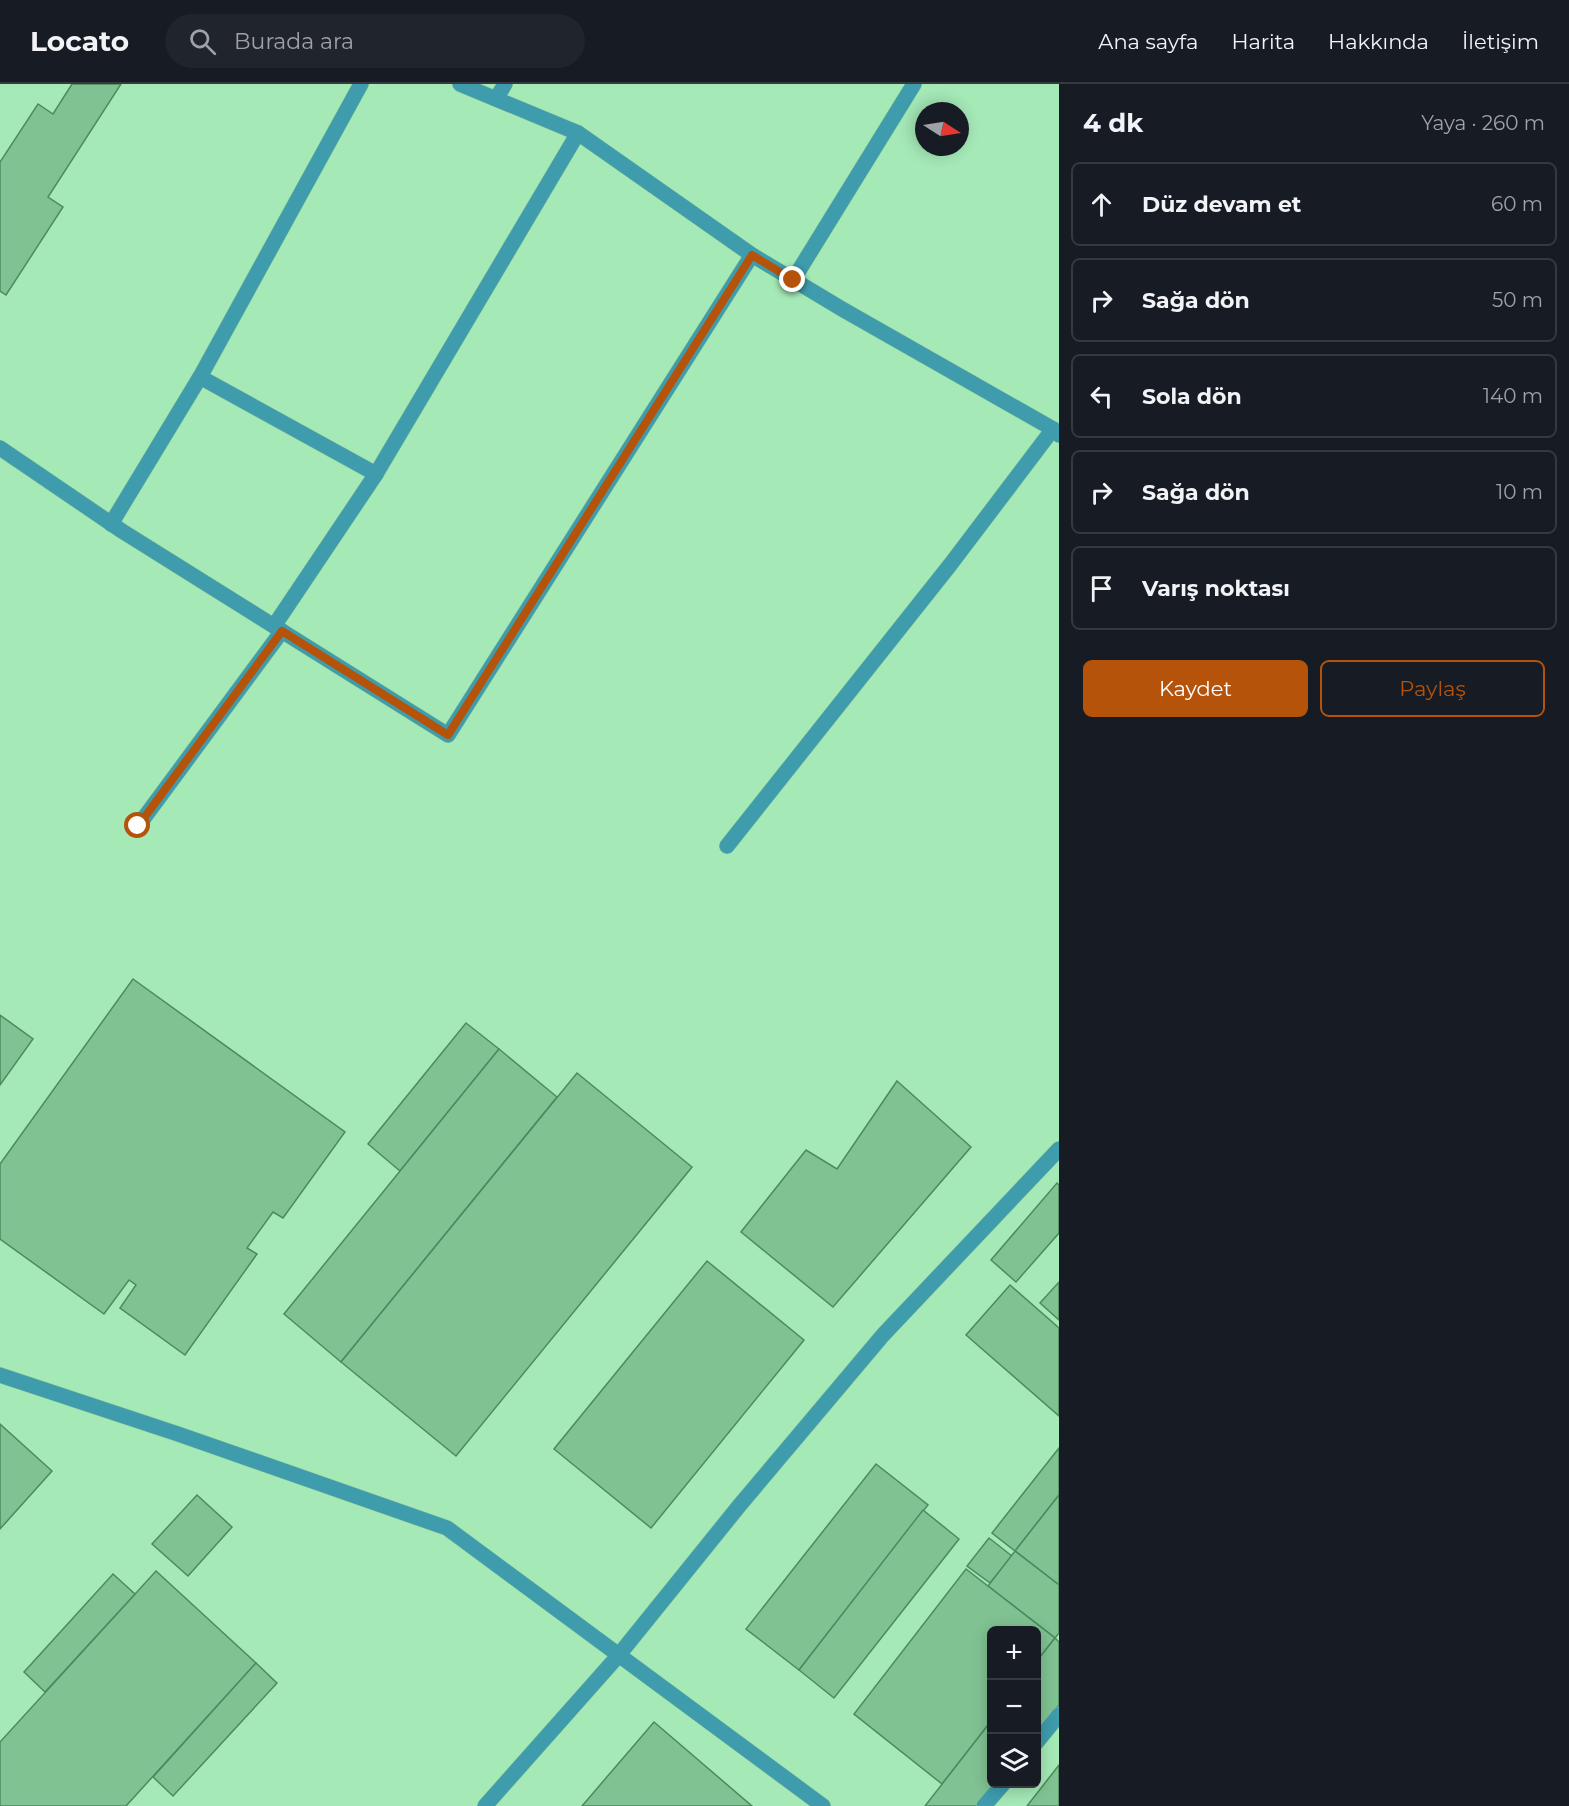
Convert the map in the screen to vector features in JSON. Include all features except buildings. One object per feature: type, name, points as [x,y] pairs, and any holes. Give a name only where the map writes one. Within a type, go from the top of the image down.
[{"type":"street","points":[[111,524],[200,377],[361,84]]},
{"type":"street","points":[[460,84],[578,132],[752,255],[1056,432],[727,846]]},
{"type":"street","points":[[496,99],[505,84]]},
{"type":"street","points":[[793,280],[914,84]]},
{"type":"street","points":[[138,826],[278,629],[376,474],[578,132]]},
{"type":"street","points":[[0,448],[111,524],[448,735],[752,255]]},
{"type":"street","points":[[200,377],[376,474]]},
{"type":"street","points":[[485,1806],[618,1656],[739,1506],[883,1335],[1059,1149]]},
{"type":"street","points":[[0,1375],[178,1434],[447,1528],[823,1806]]},
{"type":"street","points":[[1041,1737],[1059,1715]]},
{"type":"street","points":[[984,1806],[1000,1788]]},
{"type":"route","points":[[138,826],[282,631],[448,735],[752,255],[793,280]]}]
